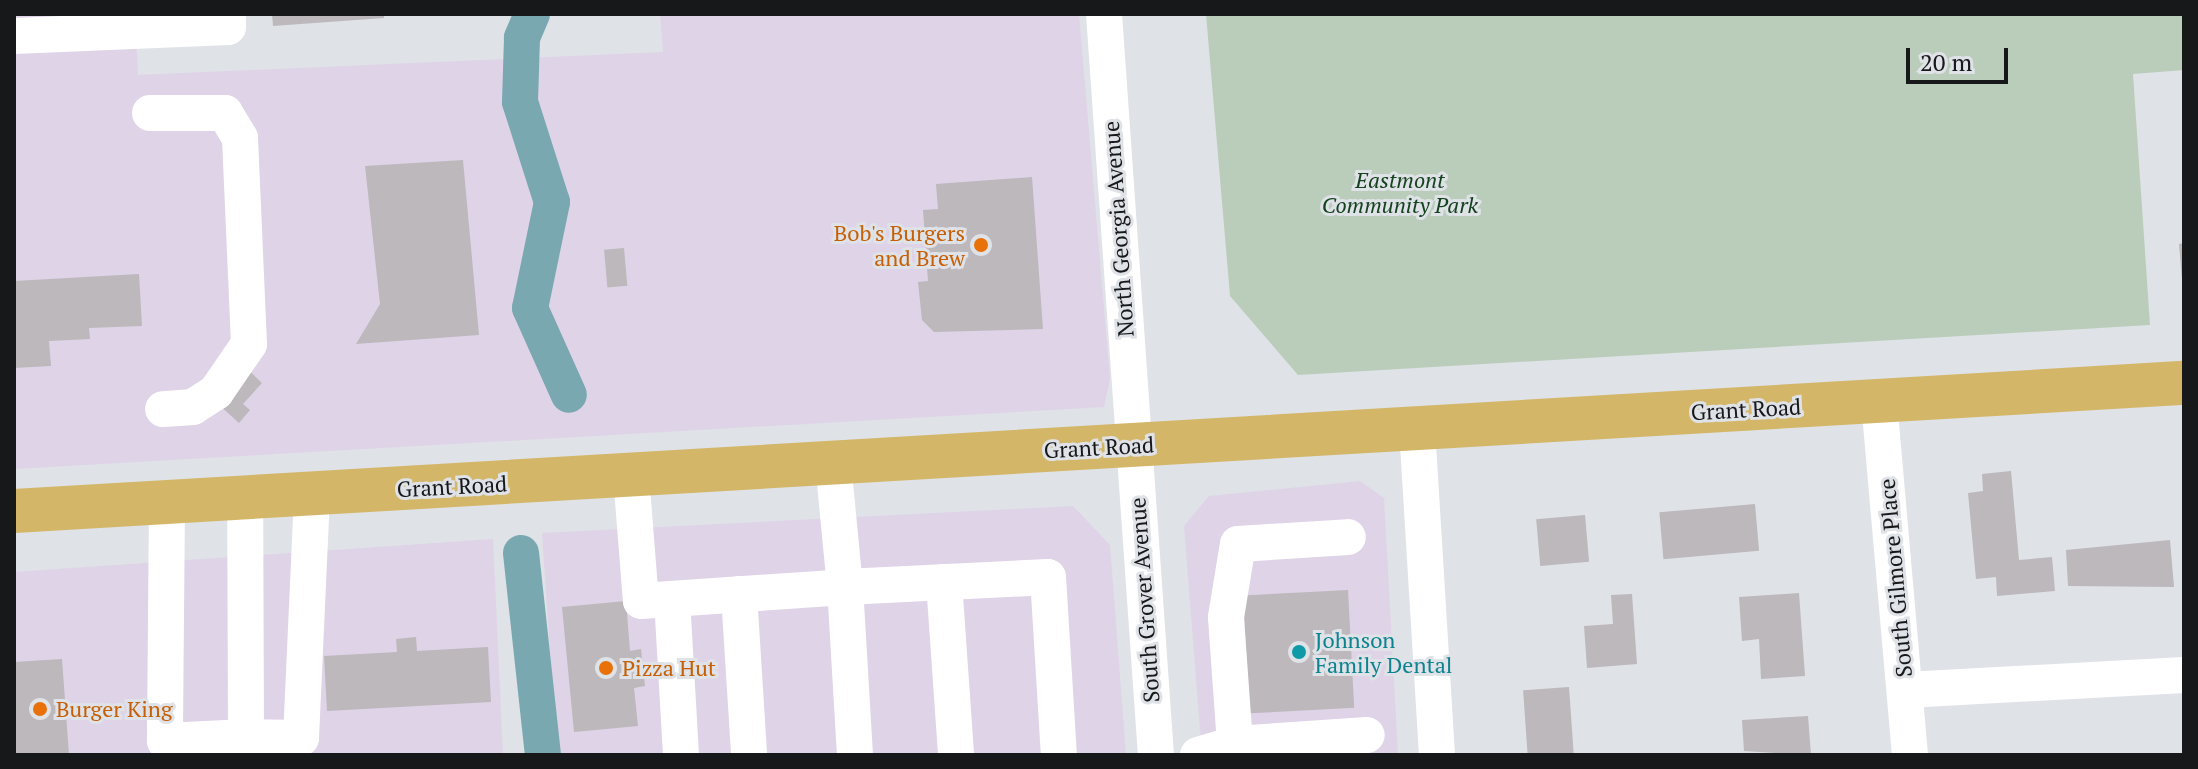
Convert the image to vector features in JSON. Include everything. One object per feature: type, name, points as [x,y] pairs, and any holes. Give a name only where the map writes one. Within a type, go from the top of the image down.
[{"type":"main road","name":"Grant Road","points":[[14,511],[2184,383]]},
{"type":"street","points":[[14,36],[147,22],[228,27],[228,14]]},
{"type":"street","name":"North Georgia Avenue","points":[[1104,14],[1132,445]]},
{"type":"street","points":[[150,113],[225,113],[240,138],[245,249],[249,344],[216,392],[193,407],[163,409]]},
{"type":"street","name":"South Gilmore Place","points":[[1879,401],[1910,755]]},
{"type":"street","points":[[1417,428],[1437,755]]},
{"type":"street","name":"South Grover Avenue","points":[[1132,445],[1156,755]]},
{"type":"street","points":[[833,463],[845,587],[855,755]]},
{"type":"street","points":[[631,475],[641,601],[1048,577],[1059,755]]},
{"type":"street","points":[[167,502],[165,741],[246,737],[302,746],[312,494]]},
{"type":"street","points":[[245,498],[246,737]]},
{"type":"street","points":[[1235,744],[1226,617],[1238,544],[1348,537]]},
{"type":"street","points":[[944,582],[956,755]]},
{"type":"street","points":[[739,594],[749,755]]},
{"type":"street","points":[[672,599],[681,755]]},
{"type":"street","points":[[1906,690],[2184,675]]},
{"type":"street","points":[[1198,755],[1235,744],[1367,735]]},
{"type":"shaded area","points":[[14,14],[135,14],[138,75],[663,52],[660,14],[1079,14],[1110,379],[1104,407],[14,469]]},
{"type":"shaded area","points":[[1360,481],[1384,498],[1398,755],[1202,755],[1184,526],[1209,496]]},
{"type":"shaded area","points":[[1073,506],[1110,545],[1126,755],[557,755],[542,533]]},
{"type":"shaded area","points":[[493,539],[503,755],[14,755],[14,572]]},
{"type":"green space","name":"Eastmont Community Park","points":[[1206,14],[2184,14],[2184,70],[2133,74],[2150,325],[1298,375],[1230,296]]},
{"type":"building","points":[[272,14],[384,14],[384,18],[273,26]]},
{"type":"building","points":[[463,160],[479,335],[356,344],[380,304],[365,166]]},
{"type":"building","name":"Bob's Burgers and Brew","points":[[1032,177],[1043,329],[934,332],[922,320],[918,282],[928,281],[923,210],[938,209],[936,184]]},
{"type":"building","points":[[2184,243],[2184,279],[2182,279],[2179,244]]},
{"type":"building","points":[[624,248],[627,286],[607,288],[604,250]]},
{"type":"building","points":[[139,274],[142,326],[89,328],[90,339],[49,341],[51,366],[14,368],[14,281]]},
{"type":"building","points":[[244,366],[262,383],[243,404],[250,410],[239,423],[207,394]]},
{"type":"building","points":[[2011,471],[2019,560],[2052,557],[2055,591],[1997,596],[1996,577],[1976,579],[1968,493],[1983,491],[1982,474]]},
{"type":"building","points":[[1755,504],[1759,551],[1663,559],[1659,512]]},
{"type":"building","points":[[1585,515],[1589,562],[1540,566],[1536,519]]},
{"type":"building","points":[[2170,540],[2174,587],[2068,586],[2066,550]]},
{"type":"building","name":"Johnson Family Dental","points":[[1348,590],[1354,708],[1249,713],[1243,595]]},
{"type":"building","points":[[1799,593],[1805,676],[1761,679],[1759,639],[1742,641],[1739,597]]},
{"type":"building","points":[[1632,594],[1637,664],[1587,668],[1584,626],[1613,624],[1611,595]]},
{"type":"building","name":"Pizza Hut","points":[[626,601],[630,651],[641,649],[645,686],[634,688],[638,726],[574,732],[562,607]]},
{"type":"building","points":[[416,637],[417,651],[488,647],[491,702],[327,711],[324,656],[397,652],[396,639]]},
{"type":"building","name":"Burger King","points":[[62,659],[69,755],[14,755],[14,662]]},
{"type":"building","points":[[1569,687],[1574,755],[1528,755],[1523,690]]},
{"type":"building","points":[[1808,716],[1811,755],[1744,751],[1742,720]]},
{"type":"waterway","points":[[532,14],[522,38],[520,102],[552,202],[530,308],[569,395]]},
{"type":"waterway","points":[[521,553],[543,755]]},
{"type":"place","name":"Bob's Burgers and Brew","points":[[981,245]]},
{"type":"place","name":"Johnson Family Dental","points":[[1299,652]]},
{"type":"place","name":"Pizza Hut","points":[[606,668]]},
{"type":"place","name":"Burger King","points":[[40,709]]}]
